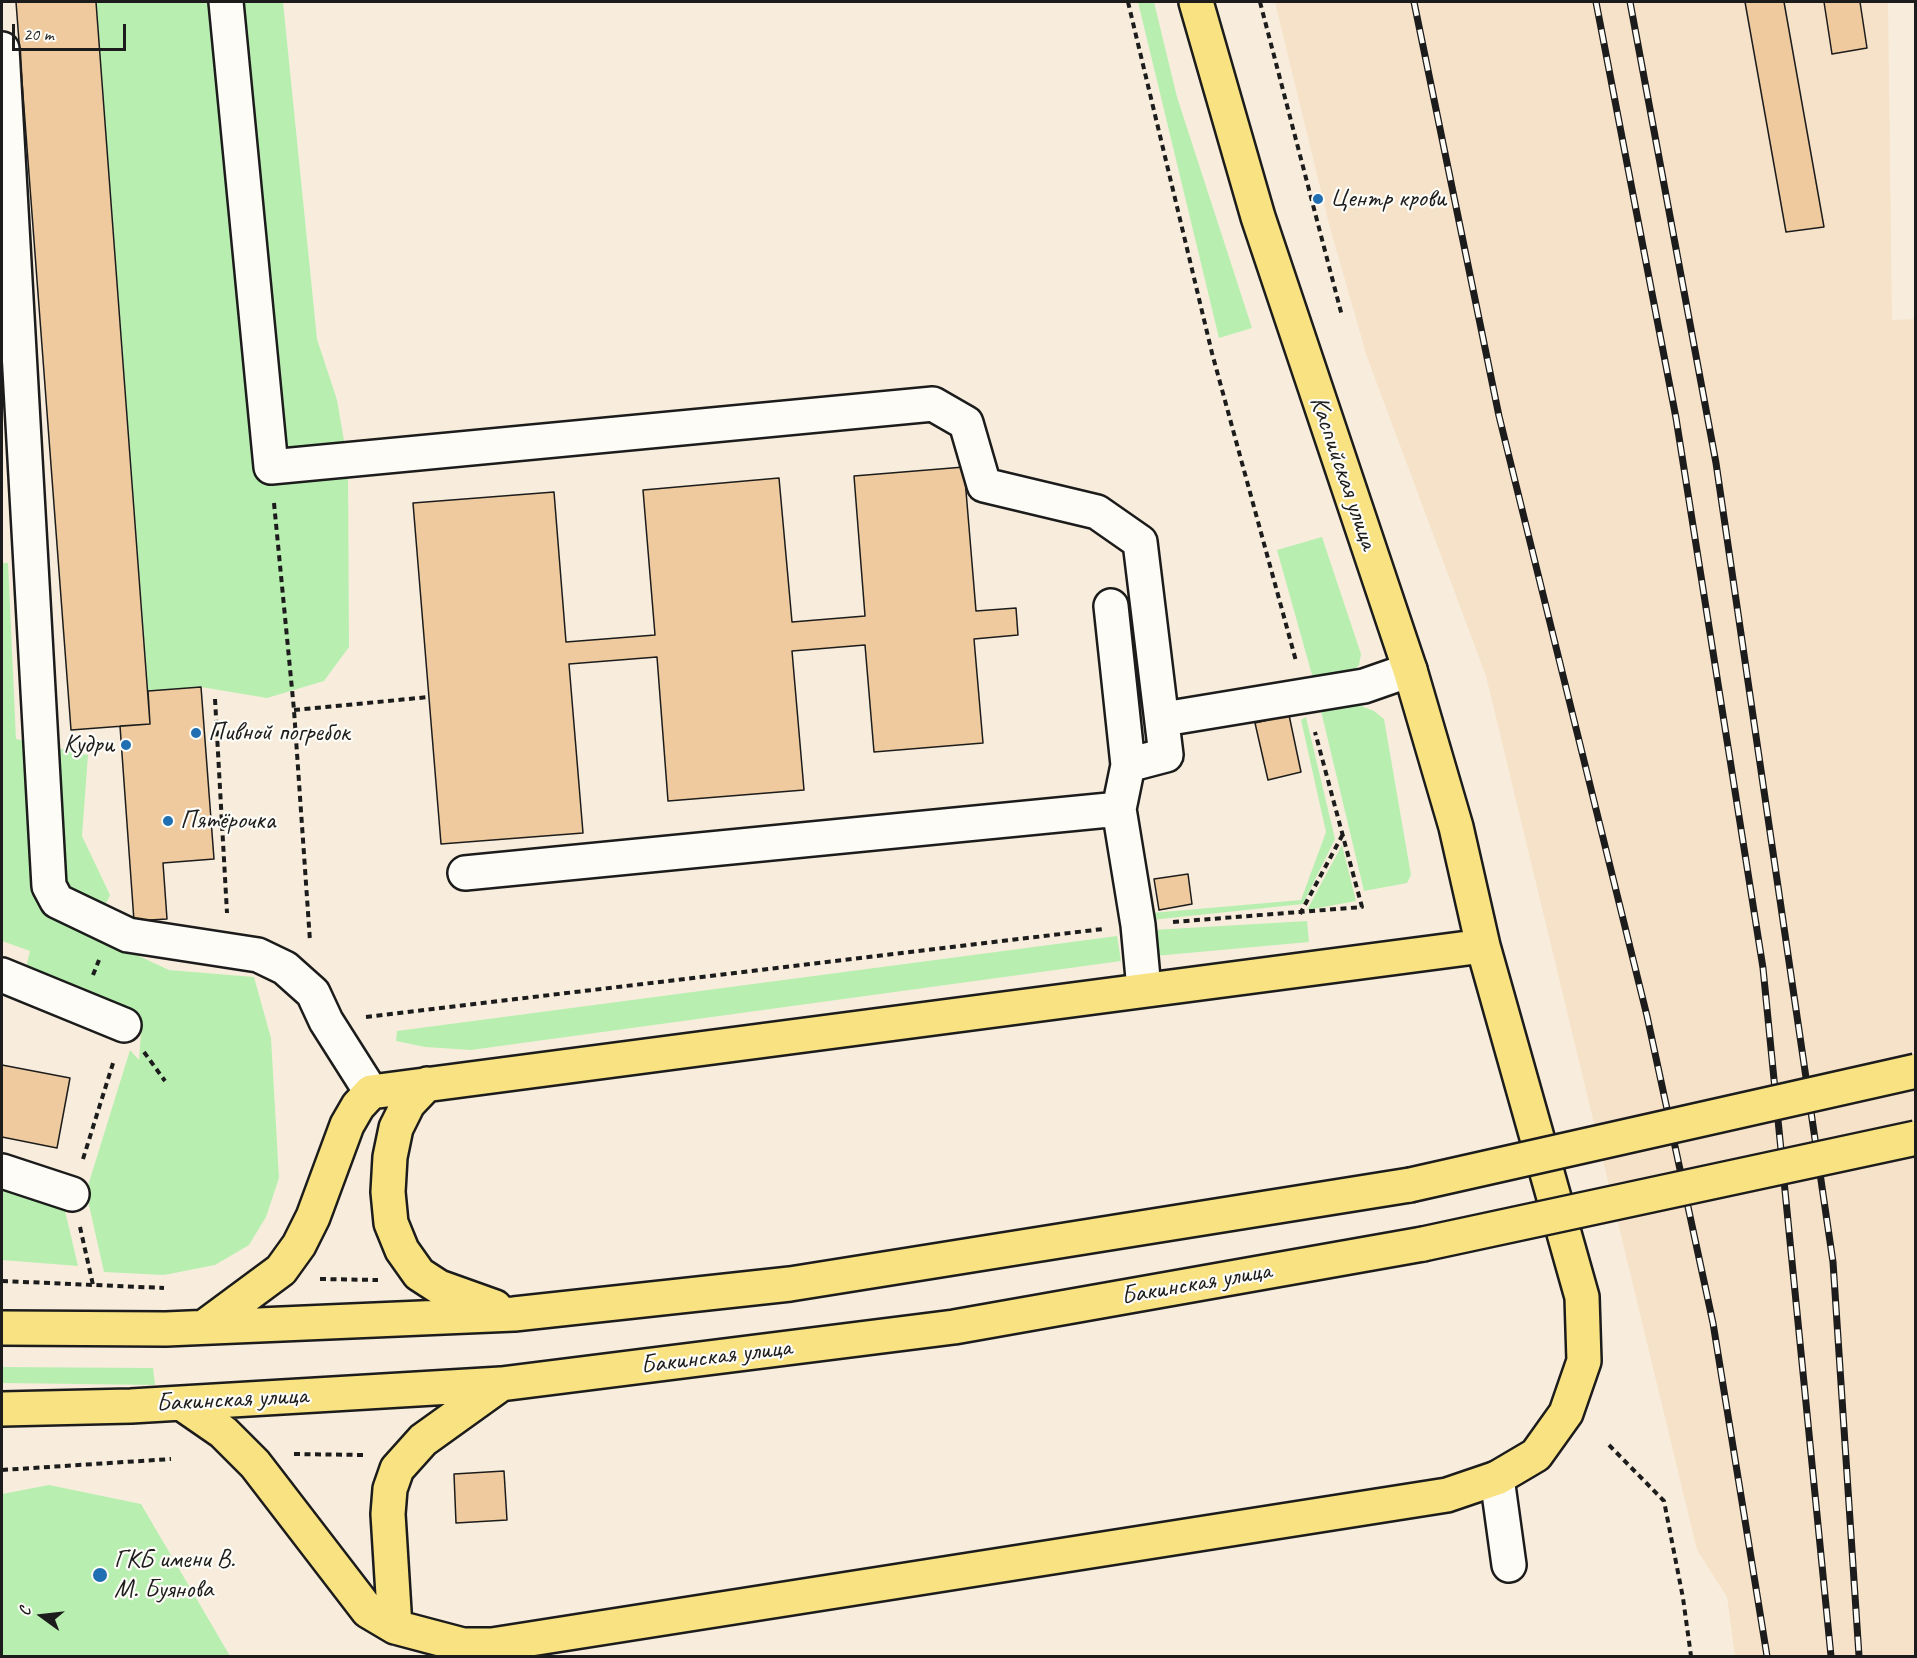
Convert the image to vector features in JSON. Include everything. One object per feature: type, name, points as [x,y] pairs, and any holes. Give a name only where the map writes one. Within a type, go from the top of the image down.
[{"type":"main road","name":"Каспийская улица","points":[[181,1403],[223,1432],[255,1464],[360,1603],[373,1615],[395,1627],[463,1645],[492,1646],[1448,1495],[1497,1478],[1536,1455],[1566,1413],[1584,1361],[1582,1297],[1484,946],[1456,827],[1410,670],[1258,217],[1196,2]]},
{"type":"main road","points":[[204,1327],[281,1270],[299,1245],[313,1217],[347,1125],[358,1106],[371,1092],[708,1050],[1144,989],[1484,946]]},
{"type":"main road","points":[[2,1328],[204,1327],[514,1314],[790,1284],[1410,1185],[1916,1071]]},
{"type":"main road","points":[[427,1084],[408,1104],[396,1128],[389,1169],[391,1223],[402,1250],[419,1274],[439,1287],[514,1314]]},
{"type":"main road","name":"Бакинская улица","points":[[2,1409],[181,1403],[501,1384],[954,1327],[1423,1244],[1916,1138]]},
{"type":"main road","points":[[395,1627],[387,1514],[390,1489],[397,1469],[423,1440],[501,1384]]},
{"type":"lane","points":[[226,2],[271,467],[933,404],[966,423],[984,485],[1097,512],[1140,542],[1164,719],[1166,756],[1128,765]]},
{"type":"lane","points":[[2,50],[49,886],[57,901],[108,928],[128,935],[258,955],[285,968],[320,1007],[371,1092]]},
{"type":"lane","points":[[1111,606],[1128,765],[1119,809],[1137,925],[1144,989]]},
{"type":"lane","points":[[1164,719],[1364,686],[1410,670]]},
{"type":"lane","points":[[465,873],[1119,809]]},
{"type":"lane","points":[[2,975],[124,1025]]},
{"type":"lane","points":[[2,1171],[72,1194]]},
{"type":"lane","points":[[1497,1478],[1509,1565]]},
{"type":"path","points":[[271,467],[320,1007],[1137,925],[1299,914],[1362,907],[1212,353],[1128,2]]},
{"type":"path","points":[[1260,2],[1342,316]]},
{"type":"path","points":[[294,710],[429,697]]},
{"type":"path","points":[[215,699],[229,950]]},
{"type":"path","points":[[1299,914],[1343,834]]},
{"type":"path","points":[[93,1285],[72,1194],[124,1025]]},
{"type":"path","points":[[315,1279],[383,1280]]},
{"type":"path","points":[[2,1281],[164,1288]]},
{"type":"path","points":[[1609,1445],[1664,1501],[1683,1598],[1690,1656]]},
{"type":"path","points":[[292,1454],[372,1455]]},
{"type":"path","points":[[2,1470],[171,1459]]},
{"type":"shaded area","points":[[1275,2],[1888,2],[1892,320],[1916,319],[1915,1656],[1735,1656],[1727,1597],[1697,1550],[1486,676],[1367,357],[1329,224]]},
{"type":"green space","points":[[96,2],[283,2],[317,339],[337,400],[348,464],[349,647],[324,681],[267,698],[201,687],[148,691]]},
{"type":"green space","points":[[1138,2],[1154,2],[1177,97],[1252,328],[1219,338]]},
{"type":"green space","points":[[1322,537],[1361,654],[1359,665],[1352,673],[1314,682],[1277,550]]},
{"type":"green space","points":[[2,563],[8,563],[16,739],[88,755],[82,836],[110,895],[92,934],[169,970],[254,977],[271,1038],[279,1178],[266,1217],[249,1245],[215,1265],[164,1275],[104,1272],[86,1192],[130,1050],[139,1060],[141,1032],[136,1027],[23,979],[30,951],[2,941]]},
{"type":"green space","points":[[1359,705],[1374,711],[1384,719],[1411,875],[1407,883],[1364,891],[1321,711]]},
{"type":"green space","points":[[1306,717],[1335,839],[1303,904],[1151,920],[1151,913],[1301,900],[1326,832],[1301,720]]},
{"type":"green space","points":[[1342,845],[1356,901],[1307,910]]},
{"type":"green space","points":[[1307,921],[1309,942],[1155,956],[1153,930]]},
{"type":"green space","points":[[1117,936],[1121,961],[471,1050],[425,1047],[396,1041],[397,1031]]},
{"type":"green space","points":[[2,1183],[63,1202],[78,1266],[2,1260]]},
{"type":"green space","points":[[2,1367],[153,1368],[155,1385],[2,1383]]},
{"type":"green space","name":"ГКБ имени В. М. Буянова","points":[[49,1485],[141,1504],[230,1656],[2,1656],[2,1494]]},
{"type":"building","points":[[16,2],[96,2],[150,724],[71,730]]},
{"type":"building","points":[[1745,2],[1784,2],[1824,227],[1786,232]]},
{"type":"building","points":[[1824,2],[1860,2],[1867,48],[1832,54]]},
{"type":"building","points":[[964,467],[976,611],[1016,608],[1018,635],[974,639],[983,743],[874,752],[865,645],[792,651],[804,790],[668,801],[657,657],[569,664],[583,833],[441,844],[413,503],[554,492],[566,642],[655,635],[643,490],[779,478],[792,622],[865,616],[854,476]]},
{"type":"building","points":[[201,687],[214,859],[163,863],[167,919],[134,921],[120,726],[150,724],[148,691]]},
{"type":"building","points":[[1289,715],[1301,772],[1268,780],[1255,723]]},
{"type":"building","points":[[1188,874],[1192,904],[1159,910],[1154,879]]},
{"type":"building","points":[[2,1065],[70,1078],[57,1148],[2,1137]]},
{"type":"building","points":[[504,1471],[507,1520],[456,1523],[454,1474]]},
{"type":"railway","points":[[1414,2],[1499,416],[1647,1016],[1713,1323],[1767,1656]]},
{"type":"railway","points":[[1596,2],[1676,418],[1763,968],[1831,1656]]},
{"type":"railway","points":[[1630,2],[1716,463],[1833,1262],[1859,1656]]},
{"type":"place","name":"Центр крови","points":[[1318,199]]},
{"type":"place","name":"Пивной погребок","points":[[196,733]]},
{"type":"place","name":"Кудри","points":[[126,745]]},
{"type":"place","name":"Пятёрочка","points":[[168,821]]},
{"type":"place","name":"ГКБ имени В. М. Буянова","points":[[100,1575]]}]
